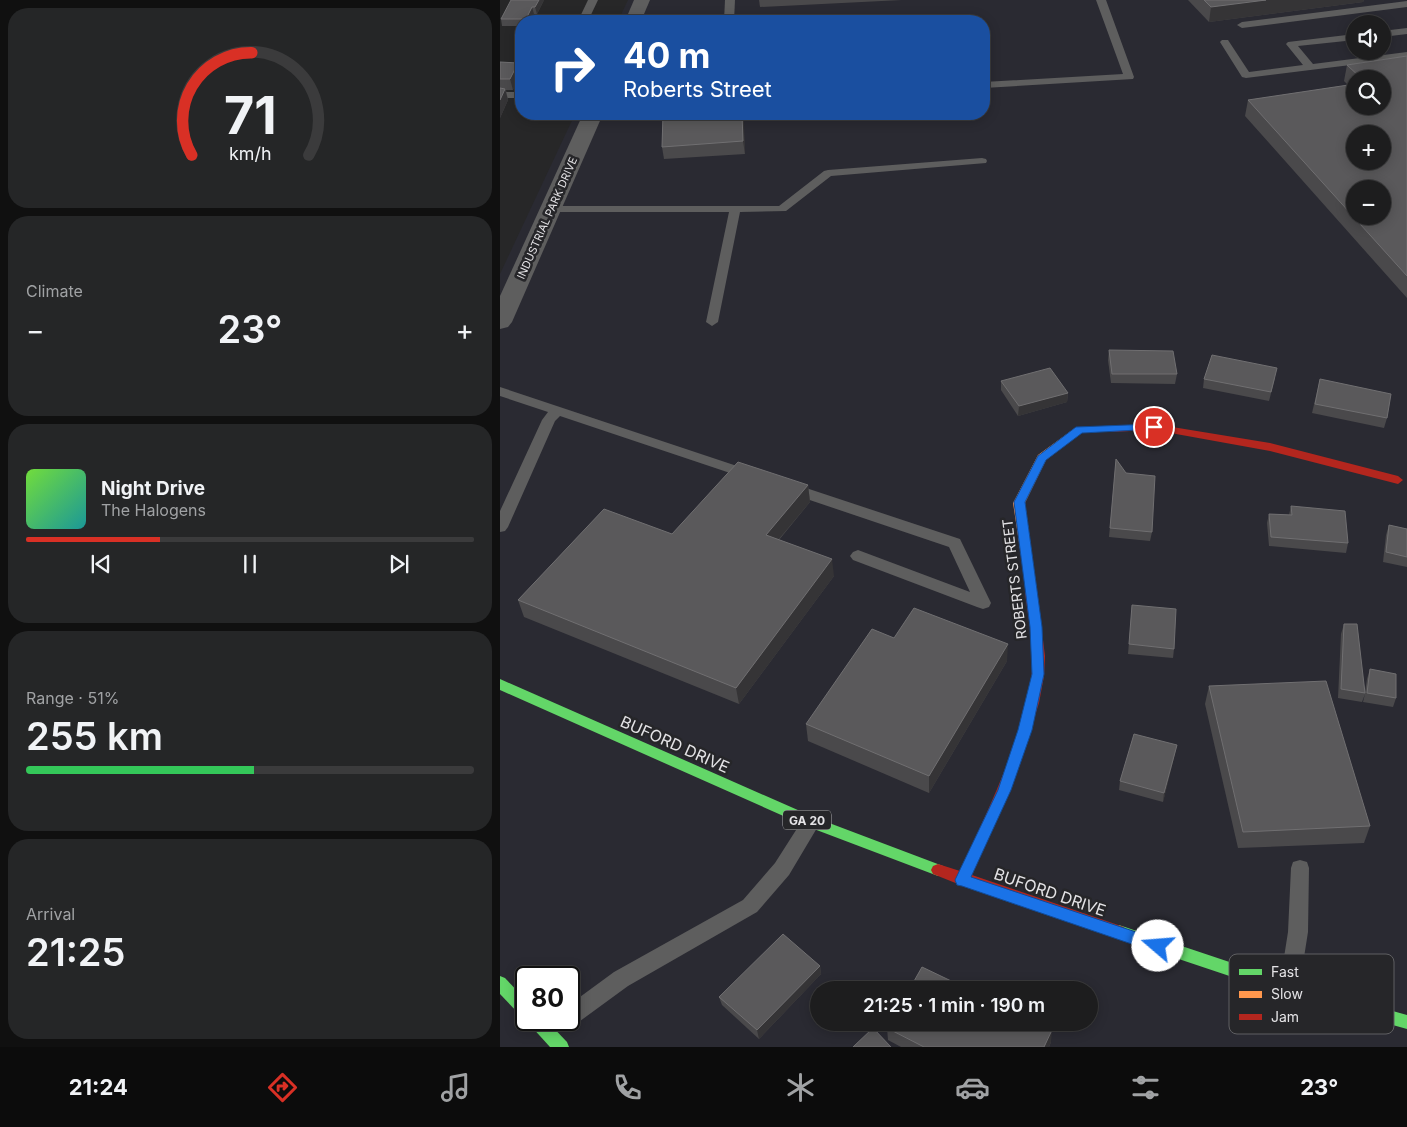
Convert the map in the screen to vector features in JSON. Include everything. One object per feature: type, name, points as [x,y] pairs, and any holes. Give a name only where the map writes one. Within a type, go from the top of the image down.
[{"type":"main road","name":"ROBERTS STREET","points":[[962,880],[1004,790],[1025,730],[1038,674],[1036,627],[1020,502],[1042,458],[1080,430],[1154,427],[1270,447],[1398,480]]},
{"type":"main road","name":"BUFORD DRIVE","points":[[500,684],[811,822],[962,880],[1229,968]]},
{"type":"main road","points":[[519,705],[567,714]]},
{"type":"main road","points":[[500,983],[515,999]]},
{"type":"main road","name":"BUFORD DRIVE","points":[[1394,1018],[1407,1022]]},
{"type":"street","points":[[636,15],[642,0]]},
{"type":"street","name":"INDUSTRIAL PARK DRIVE","points":[[500,322],[590,120]]},
{"type":"lane","points":[[586,15],[593,0]]},
{"type":"lane","points":[[729,15],[730,0]]},
{"type":"lane","points":[[990,85],[1129,77],[1101,0]]},
{"type":"lane","points":[[1242,25],[1381,3],[1407,4]]},
{"type":"lane","points":[[1391,33],[1407,31]]},
{"type":"lane","points":[[1310,67],[1291,44],[1346,38]]},
{"type":"lane","points":[[1225,42],[1246,75],[1407,55]]},
{"type":"lane","points":[[500,67],[515,67]]},
{"type":"lane","points":[[500,95],[515,95]]},
{"type":"lane","points":[[552,209],[782,209],[828,173],[982,161]]},
{"type":"lane","points":[[712,322],[735,209]]},
{"type":"lane","points":[[500,391],[955,543],[983,602],[858,556]]},
{"type":"lane","points":[[500,527],[549,420],[557,410]]},
{"type":"lane","points":[[580,1009],[620,979],[750,906],[782,869],[811,822]]},
{"type":"lane","points":[[1294,954],[1298,932],[1300,868]]},
{"type":"shaded area","points":[[628,0],[1407,0],[1407,1047],[500,1047],[500,274],[572,120],[990,120],[990,15],[621,15]]},
{"type":"building","points":[[511,0],[539,0],[535,7],[532,7],[528,15],[515,15],[515,19],[501,19]]},
{"type":"building","points":[[1204,0],[1266,0],[1211,7]]},
{"type":"building","points":[[1407,56],[1407,276],[1361,225],[1391,225],[1391,180],[1346,180],[1346,208],[1248,100],[1346,85],[1346,115],[1391,115],[1391,70],[1352,70],[1347,65],[1391,60],[1391,58]]},
{"type":"building","points":[[500,62],[515,63],[515,69],[510,79],[500,79]]},
{"type":"building","points":[[500,88],[505,89],[500,100]]},
{"type":"building","points":[[663,120],[742,120],[743,141],[662,147]]},
{"type":"building","points":[[1109,350],[1173,351],[1177,374],[1112,374]]},
{"type":"building","points":[[1212,355],[1277,368],[1271,392],[1204,379]]},
{"type":"building","points":[[1050,368],[1068,393],[1019,406],[1001,381]]},
{"type":"building","points":[[1320,379],[1391,394],[1387,418],[1315,404]]},
{"type":"building","points":[[1116,459],[1126,473],[1155,476],[1152,532],[1110,528]]},
{"type":"building","points":[[738,462],[808,485],[766,535],[832,559],[736,688],[518,600],[604,509],[672,534]]},
{"type":"building","points":[[1291,506],[1345,511],[1348,543],[1271,537],[1269,514],[1292,515]]},
{"type":"building","points":[[1389,525],[1407,529],[1407,557],[1386,552]]},
{"type":"building","points":[[1132,605],[1176,609],[1174,649],[1129,644]]},
{"type":"building","points":[[914,608],[1008,644],[929,776],[806,724],[872,629],[894,638]]},
{"type":"building","points":[[1344,624],[1357,624],[1365,693],[1341,689]]},
{"type":"building","points":[[1370,669],[1396,674],[1396,698],[1367,693]]},
{"type":"building","points":[[1326,681],[1370,826],[1243,832],[1209,686]]},
{"type":"building","points":[[1134,734],[1177,745],[1164,793],[1120,781]]},
{"type":"building","points":[[783,934],[820,966],[757,1030],[719,997]]},
{"type":"building","points":[[922,967],[951,981],[914,981]]},
{"type":"building","points":[[870,1031],[876,1031],[891,1047],[853,1047]]},
{"type":"building","points":[[893,1031],[1052,1031],[1044,1047],[924,1047]]},
{"type":"traffic: fast","points":[[500,684],[811,822],[938,870]]},
{"type":"traffic: fast","points":[[1119,932],[1229,969]]},
{"type":"traffic: fast","points":[[500,983],[515,999]]},
{"type":"traffic: fast","points":[[1394,1018],[1407,1022]]},
{"type":"traffic: fast","points":[[546,1031],[561,1047]]},
{"type":"traffic: slow","points":[[1031,592],[1019,503],[1042,458],[1079,430],[1110,429]]},
{"type":"traffic: jam","points":[[1110,429],[1154,427],[1270,447],[1398,480]]},
{"type":"traffic: jam","points":[[963,880],[1017,755],[1033,703],[1038,676],[1039,656],[1031,592]]},
{"type":"traffic: jam","points":[[938,870],[1119,932]]},
{"type":"route","points":[[1154,427],[1080,430],[1042,458],[1020,502],[1036,627],[1038,674],[1025,730],[1004,790],[962,880],[1158,946]]}]
